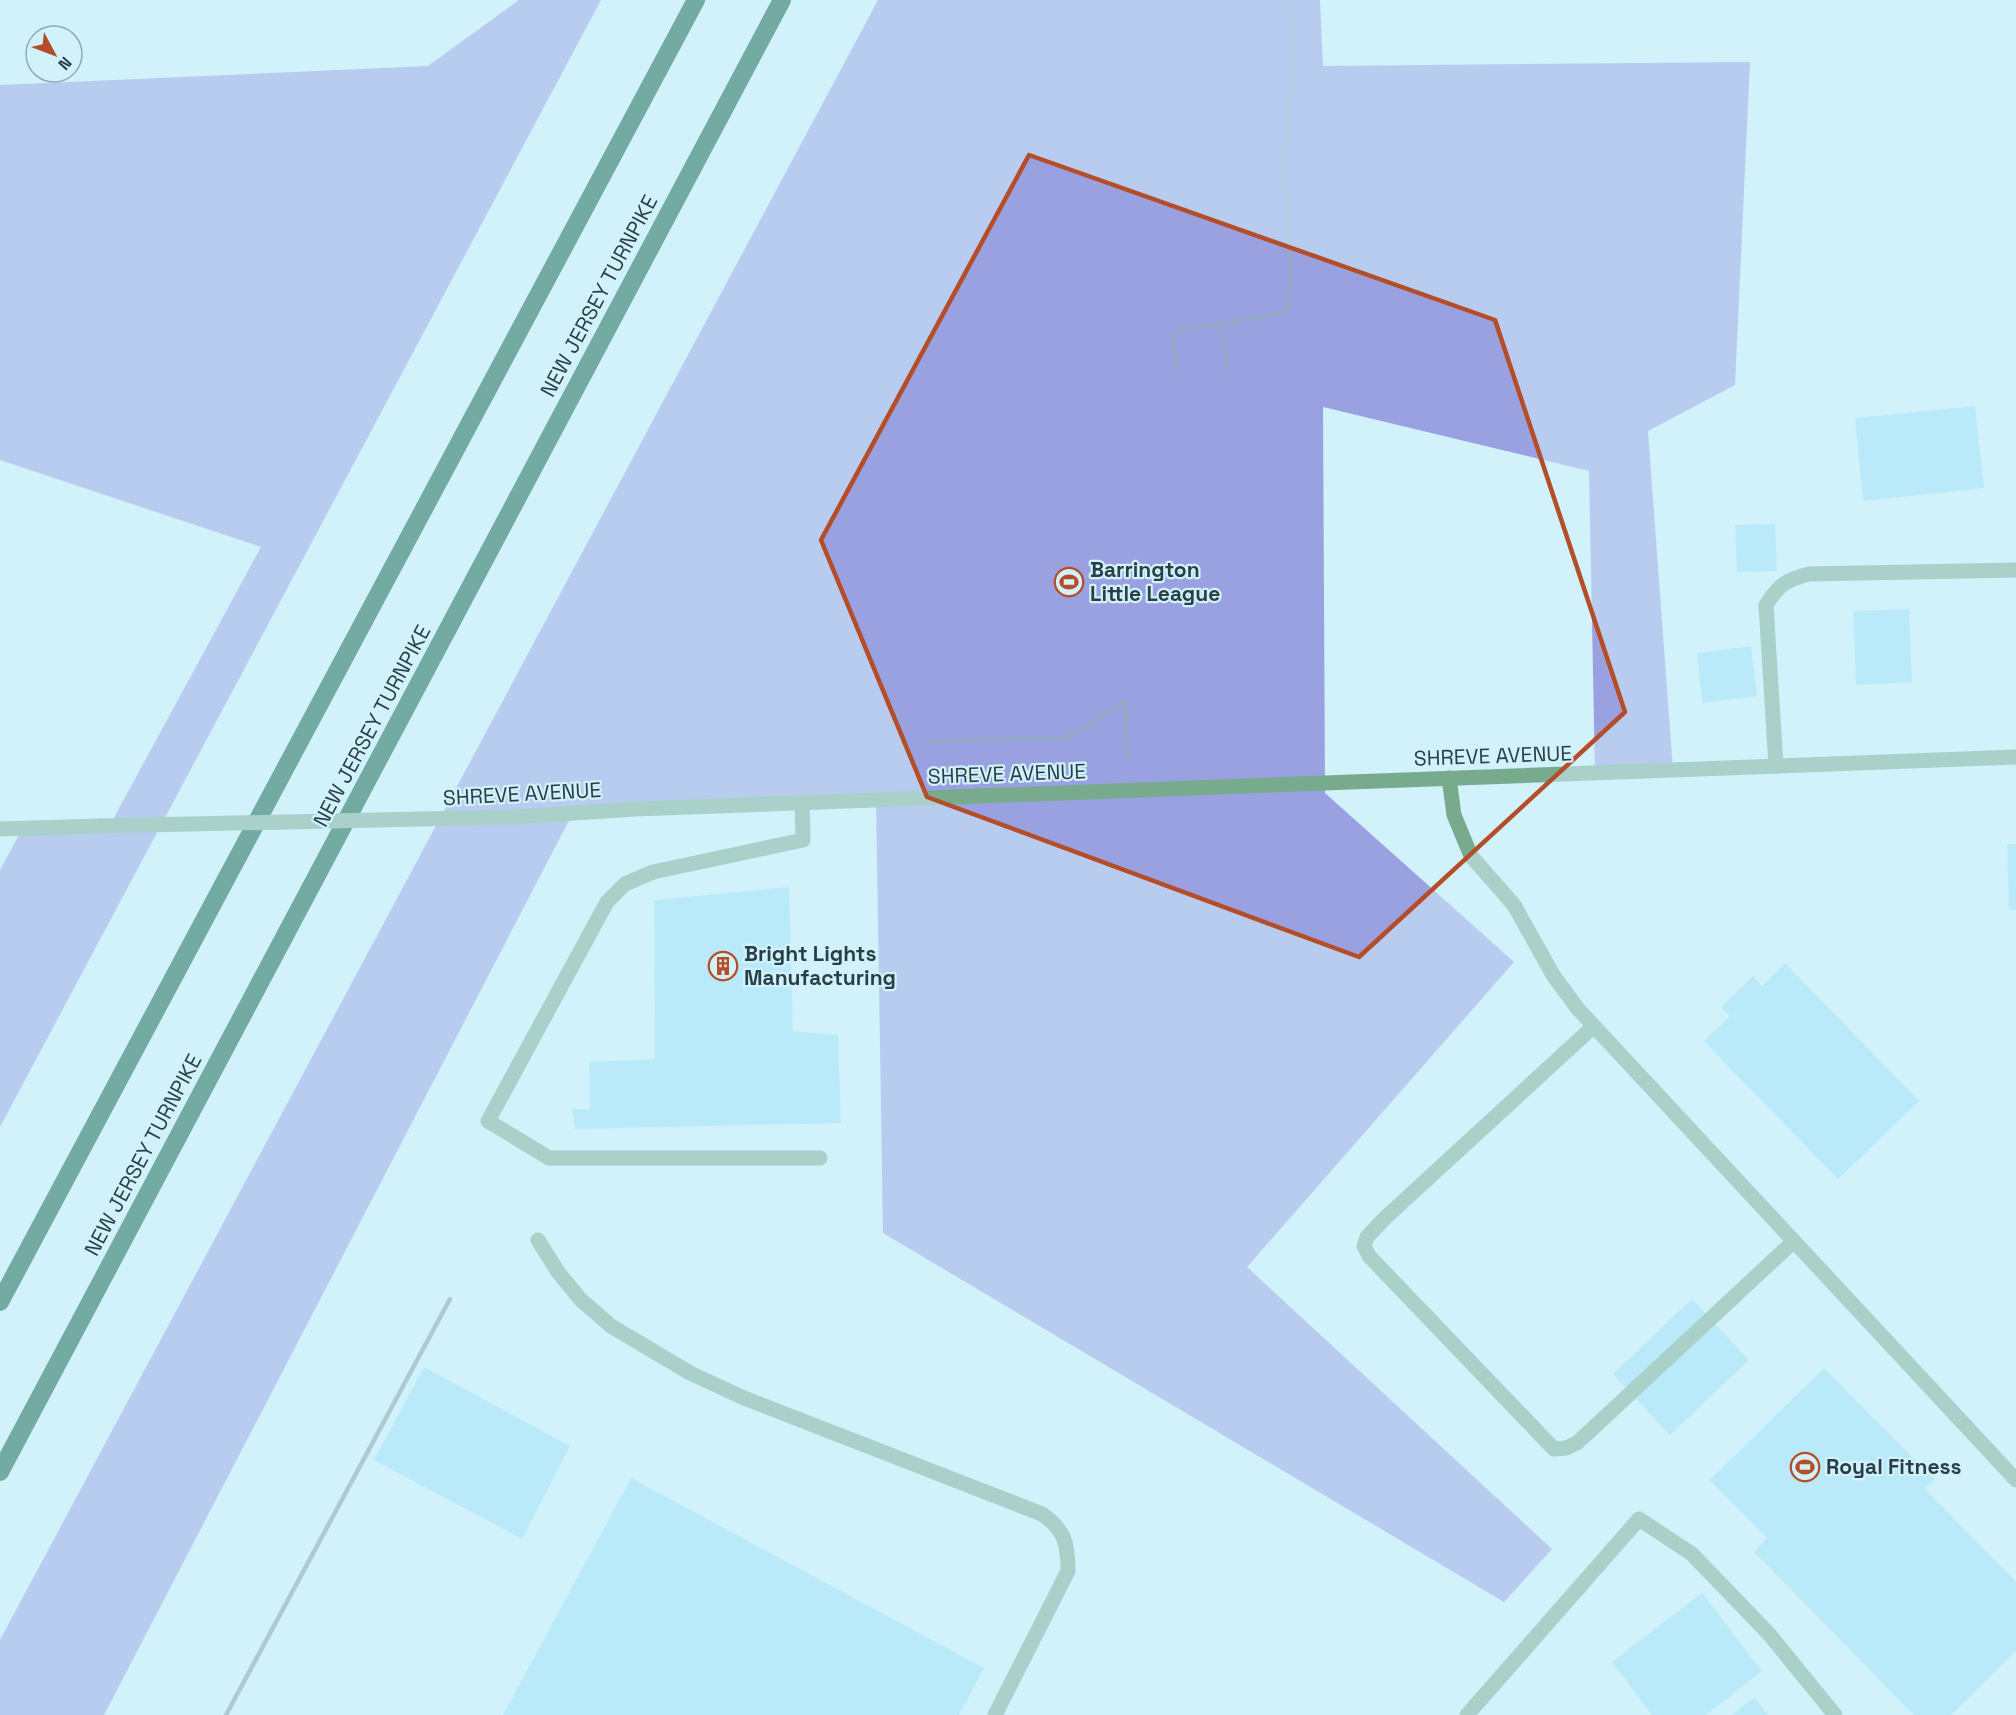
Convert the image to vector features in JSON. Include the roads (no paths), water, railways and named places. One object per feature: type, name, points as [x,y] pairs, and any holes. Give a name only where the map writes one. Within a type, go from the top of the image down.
[{"type":"highway","points":[[0,1302],[696,0]]},
{"type":"highway","name":"NEW JERSEY TURNPIKE","points":[[0,1472],[782,0]]},
{"type":"street","points":[[1776,766],[1766,605],[1778,586],[1793,578],[1809,574],[2016,570]]},
{"type":"street","name":"SHREVE AVENUE","points":[[0,829],[514,817],[802,802],[2016,757]]},
{"type":"street","points":[[1449,778],[1454,814],[1470,855],[1514,905],[1553,975],[1578,1009],[2016,1480]]},
{"type":"street","points":[[802,802],[804,840],[653,872],[625,884],[607,902],[488,1121],[549,1158],[820,1158]]},
{"type":"street","points":[[1594,1026],[1385,1218],[1367,1237],[1364,1246],[1369,1256],[1554,1449],[1566,1448],[1577,1443],[1794,1241]]},
{"type":"street","points":[[538,1240],[558,1272],[581,1300],[611,1326],[690,1373],[744,1398],[1042,1514],[1056,1524],[1066,1545],[1068,1571],[995,1715]]},
{"type":"street","points":[[1467,1715],[1640,1519],[1692,1554],[1769,1634],[1835,1715]]},
{"type":"railway","points":[[226,1715],[450,1299]]},
{"type":"place","name":"Barrington Little League","points":[[1069,582]]},
{"type":"place","name":"Bright Lights Manufacturing","points":[[723,966]]},
{"type":"place","name":"Royal Fitness","points":[[1805,1467]]}]
